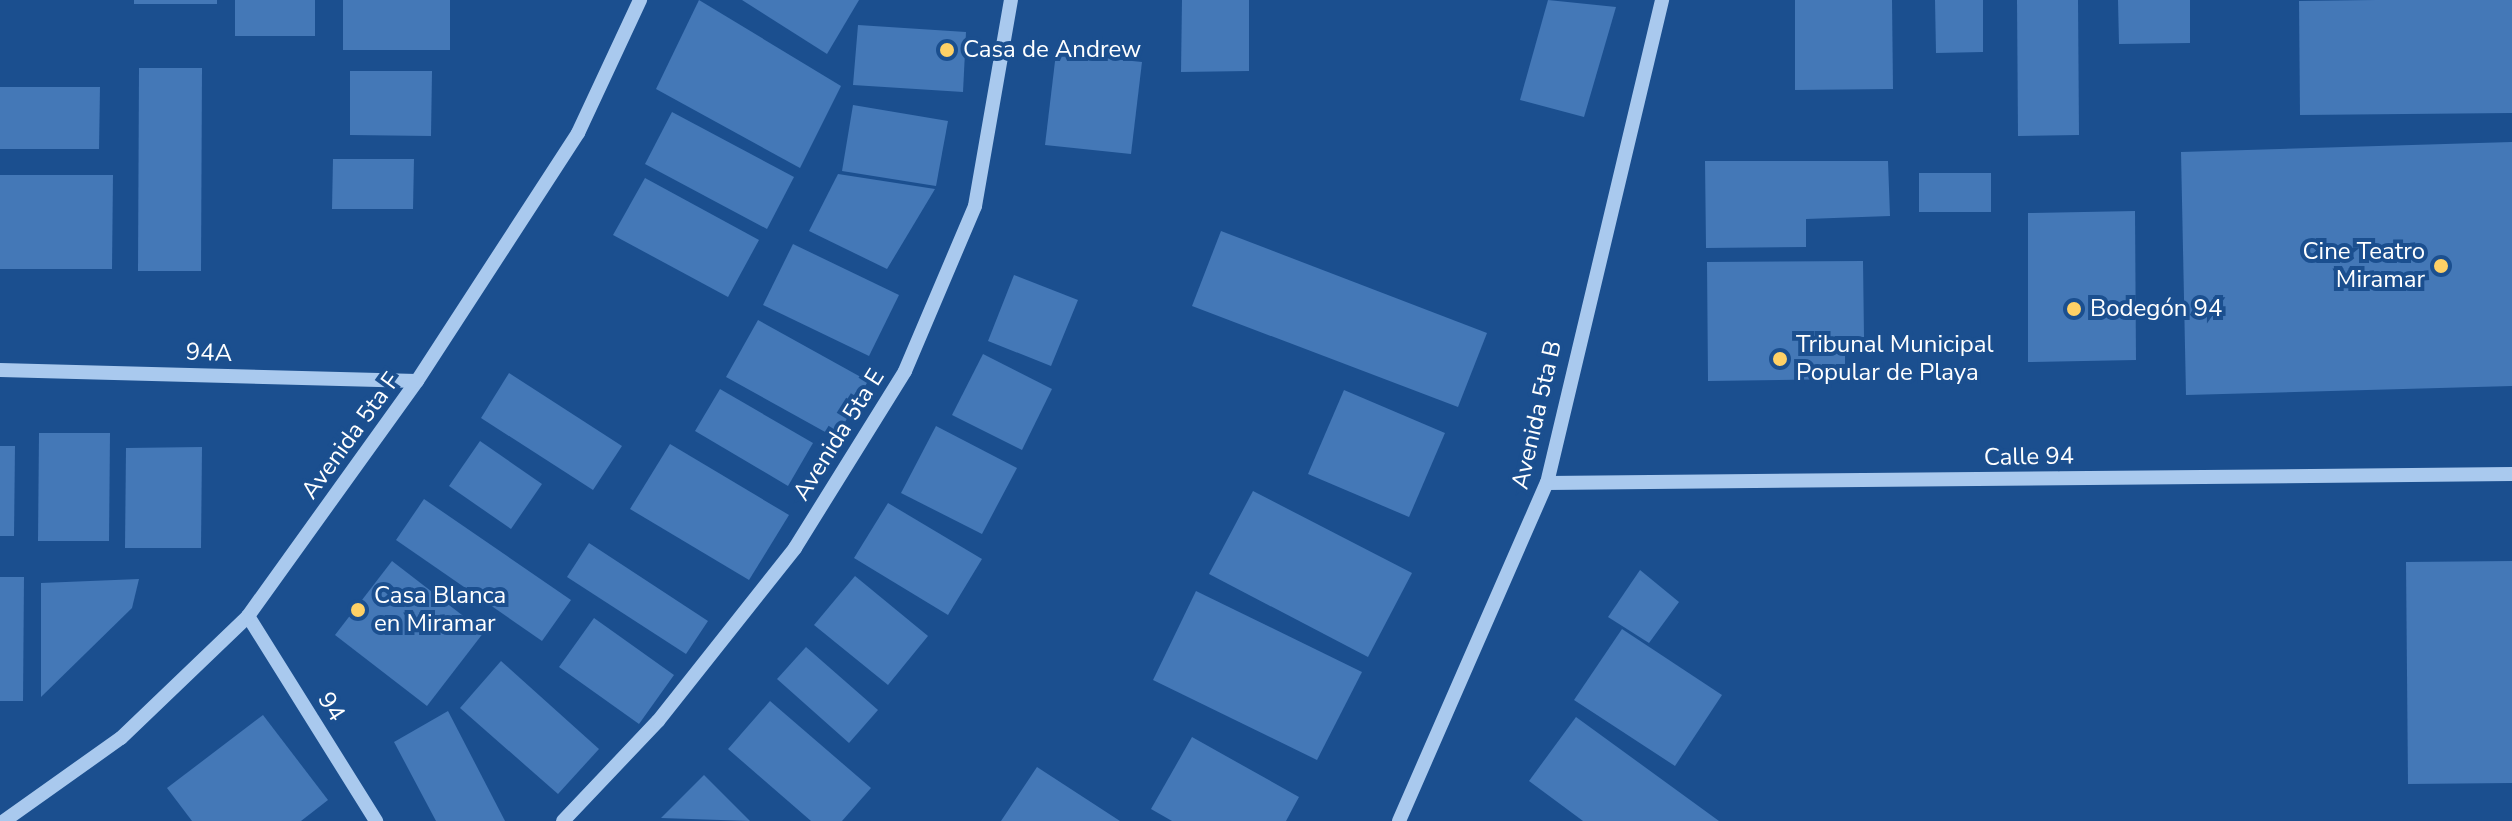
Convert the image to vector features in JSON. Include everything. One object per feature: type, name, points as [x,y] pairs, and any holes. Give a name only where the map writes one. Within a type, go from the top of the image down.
[{"type":"street","name":"Avenida 5ta F","points":[[4,821],[121,738],[248,616],[417,381],[578,133],[640,0]]},
{"type":"street","name":"Avenida 5ta E","points":[[563,821],[658,721],[795,548],[905,371],[975,206],[1011,0]]},
{"type":"street","name":"Avenida 5ta B","points":[[1399,821],[1547,483],[1662,0]]},
{"type":"street","name":"94A","points":[[0,370],[417,381]]},
{"type":"street","name":"Calle 94","points":[[1547,483],[2512,474]]},
{"type":"street","name":"94","points":[[248,616],[376,821]]},
{"type":"building","points":[[134,0],[217,0],[217,4],[134,4]]},
{"type":"building","points":[[235,0],[315,0],[315,36],[235,36]]},
{"type":"building","points":[[343,0],[450,0],[450,50],[343,50]]},
{"type":"building","points":[[699,0],[841,86],[800,168],[656,89]]},
{"type":"building","points":[[742,0],[859,0],[827,54]]},
{"type":"building","points":[[1182,0],[1249,0],[1249,71],[1181,72]]},
{"type":"building","points":[[1548,0],[1616,7],[1584,117],[1520,100]]},
{"type":"building","points":[[1795,0],[1892,0],[1893,89],[1795,90]]},
{"type":"building","points":[[1935,0],[1983,0],[1983,52],[1936,53]]},
{"type":"building","points":[[2017,0],[2078,0],[2079,135],[2018,136]]},
{"type":"building","points":[[2118,0],[2190,0],[2190,43],[2119,44]]},
{"type":"building","points":[[2512,0],[2512,113],[2300,115],[2299,1]]},
{"type":"building","points":[[858,25],[966,32],[963,92],[853,85]]},
{"type":"building","points":[[1056,53],[1142,62],[1131,154],[1045,145]]},
{"type":"building","points":[[139,68],[202,68],[201,271],[138,271]]},
{"type":"building","points":[[350,71],[432,71],[431,136],[350,135]]},
{"type":"building","points":[[0,87],[100,87],[99,149],[0,149]]},
{"type":"building","points":[[853,105],[948,121],[936,186],[842,171]]},
{"type":"building","points":[[672,112],[794,177],[767,229],[645,164]]},
{"type":"building","points":[[2512,142],[2512,386],[2186,395],[2181,152]]},
{"type":"building","points":[[333,159],[414,159],[413,209],[332,209]]},
{"type":"building","points":[[1705,161],[1888,161],[1890,216],[1806,219],[1806,247],[1706,248]]},
{"type":"building","points":[[1919,173],[1991,173],[1991,212],[1919,212]]},
{"type":"building","points":[[838,174],[935,189],[887,269],[809,231]]},
{"type":"building","points":[[0,175],[113,175],[112,269],[0,269]]},
{"type":"building","points":[[645,178],[759,240],[728,297],[613,235]]},
{"type":"building","points":[[2135,211],[2136,360],[2028,362],[2028,213]]},
{"type":"building","points":[[1221,231],[1487,333],[1458,407],[1192,306]]},
{"type":"building","points":[[793,244],[899,295],[869,356],[763,305]]},
{"type":"building","points":[[1863,261],[1864,337],[1845,337],[1845,379],[1708,381],[1707,262]]},
{"type":"building","points":[[1014,275],[1078,300],[1051,366],[988,341]]},
{"type":"building","points":[[758,320],[868,381],[836,438],[726,377]]},
{"type":"building","points":[[983,354],[1052,389],[1022,450],[952,415]]},
{"type":"building","points":[[509,373],[622,446],[593,490],[481,418]]},
{"type":"building","points":[[720,389],[813,443],[788,486],[695,431]]},
{"type":"building","points":[[1344,390],[1445,433],[1409,517],[1308,474]]},
{"type":"building","points":[[936,426],[1017,468],[982,534],[901,493]]},
{"type":"building","points":[[39,433],[110,433],[109,541],[38,541]]},
{"type":"building","points":[[480,441],[542,484],[511,529],[449,486]]},
{"type":"building","points":[[670,444],[789,515],[749,580],[630,509]]},
{"type":"building","points":[[0,446],[15,446],[14,536],[0,536]]},
{"type":"building","points":[[202,447],[201,548],[125,548],[126,448]]},
{"type":"building","points":[[1253,491],[1412,573],[1368,657],[1209,574]]},
{"type":"building","points":[[424,499],[571,600],[542,641],[396,540]]},
{"type":"building","points":[[888,503],[982,559],[948,615],[854,558]]},
{"type":"building","points":[[589,543],[708,621],[686,654],[567,577]]},
{"type":"building","points":[[392,561],[484,632],[427,706],[335,635]]},
{"type":"building","points":[[2512,561],[2512,783],[2408,784],[2406,562]]},
{"type":"building","points":[[1640,570],[1679,602],[1649,643],[1608,617]]},
{"type":"building","points":[[855,576],[928,636],[888,685],[814,625]]},
{"type":"building","points":[[0,577],[24,577],[23,701],[0,701]]},
{"type":"building","points":[[139,579],[132,608],[41,697],[41,583]]},
{"type":"building","points":[[1196,591],[1362,672],[1317,760],[1153,680]]},
{"type":"building","points":[[594,618],[674,675],[639,724],[559,667]]},
{"type":"building","points":[[1622,629],[1722,695],[1675,766],[1574,700]]},
{"type":"building","points":[[806,647],[878,710],[849,743],[777,679]]},
{"type":"building","points":[[501,661],[599,749],[558,794],[460,708]]},
{"type":"building","points":[[770,701],[871,788],[842,821],[811,821],[728,749]]},
{"type":"building","points":[[448,711],[505,821],[436,821],[394,742]]},
{"type":"building","points":[[263,715],[328,800],[301,821],[192,821],[167,788]]},
{"type":"building","points":[[1576,717],[1719,821],[1583,821],[1529,781]]},
{"type":"building","points":[[1192,737],[1299,797],[1286,821],[1172,821],[1151,809]]},
{"type":"building","points":[[1037,767],[1120,821],[1001,821]]},
{"type":"building","points":[[704,775],[750,821],[661,818]]},
{"type":"place","name":"Casa de Andrew","points":[[947,50]]},
{"type":"place","name":"Cine Teatro Miramar","points":[[2441,266]]},
{"type":"place","name":"Bodegón 94","points":[[2074,309]]},
{"type":"place","name":"Tribunal Municipal Popular de Playa","points":[[1780,359]]},
{"type":"place","name":"Casa Blanca en Miramar","points":[[358,610]]}]
